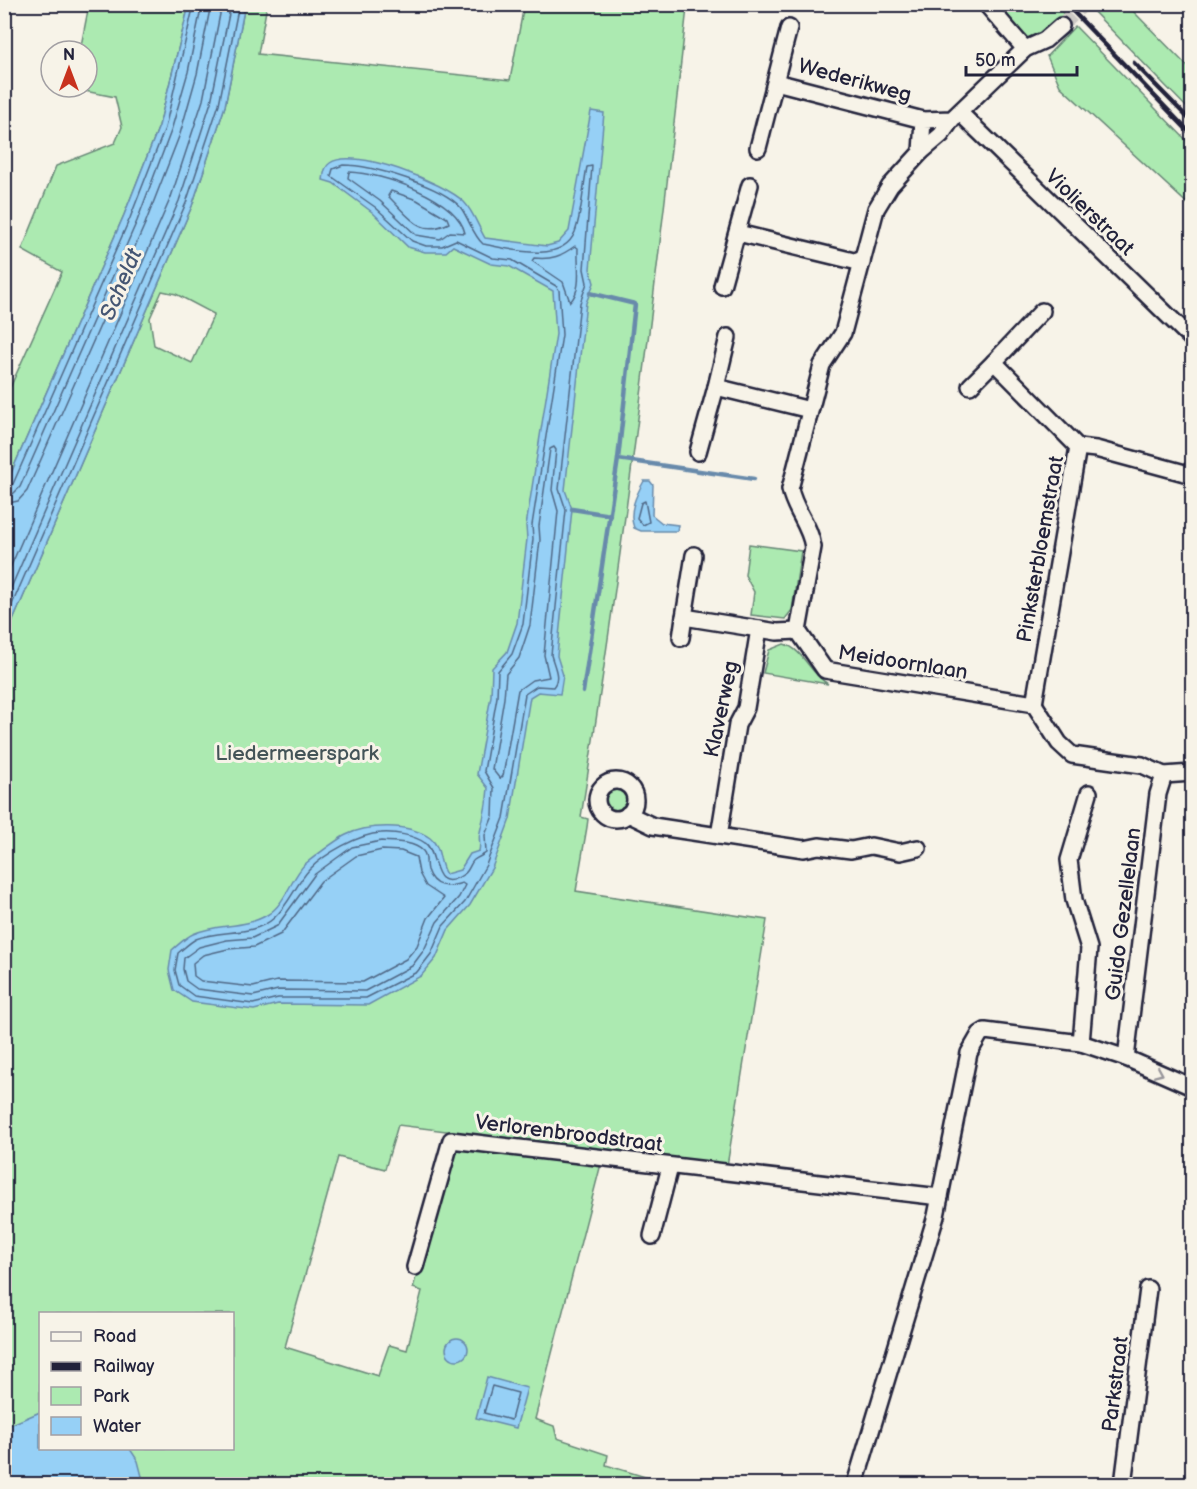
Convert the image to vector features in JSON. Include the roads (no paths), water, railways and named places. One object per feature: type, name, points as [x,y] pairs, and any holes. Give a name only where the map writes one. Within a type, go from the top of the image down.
[{"type":"street","points":[[986,4],[1025,49]]},
{"type":"street","points":[[684,617],[759,629],[798,632],[813,547],[811,534],[793,503],[790,489],[822,365],[843,333],[876,209],[882,198],[921,152],[941,135],[956,116],[1025,49],[1045,40],[1061,26]]},
{"type":"street","name":"Wederikweg","points":[[758,148],[789,28]]},
{"type":"street","name":"Wederikweg","points":[[776,82],[923,120]]},
{"type":"street","points":[[921,152],[923,120],[956,116]]},
{"type":"street","name":"Violierstraat","points":[[956,116],[1192,339]]},
{"type":"street","points":[[723,286],[750,185]]},
{"type":"street","points":[[738,233],[862,263]]},
{"type":"street","points":[[970,386],[1042,311]]},
{"type":"street","points":[[698,452],[728,337]]},
{"type":"street","points":[[994,362],[1078,447]]},
{"type":"street","points":[[716,387],[810,410]]},
{"type":"street","name":"Pinksterbloemstraat","points":[[1034,704],[1078,447],[1096,448],[1192,475]]},
{"type":"street","points":[[681,638],[694,555]]},
{"type":"street","name":"Klaverweg","points":[[719,836],[737,725],[746,708],[759,629]]},
{"type":"street","name":"Meidoornlaan","points":[[798,632],[825,670],[835,674],[1034,704]]},
{"type":"street","points":[[1034,704],[1059,743],[1072,755],[1142,765],[1164,775],[1192,774]]},
{"type":"street","name":"Guido Gezellelaan","points":[[1126,1058],[1158,794],[1164,775]]},
{"type":"street","points":[[1081,1043],[1089,948],[1074,900],[1069,860],[1089,793]]},
{"type":"street","points":[[628,814],[653,826],[804,849],[819,846],[851,850],[871,846],[900,852],[918,848]]},
{"type":"street","points":[[855,1485],[940,1197],[969,1053],[980,1034],[985,1031],[1081,1043],[1126,1058],[1192,1088]]},
{"type":"street","name":"Verlorenbroodstraat","points":[[415,1267],[451,1140],[940,1197]]},
{"type":"street","name":"Verlorenbroodstraat","points":[[652,1236],[670,1167]]},
{"type":"street","name":"Parkstraat","points":[[1124,1485],[1148,1289]]},
{"type":"water","name":"Scheldt","points":[[189,5],[245,5],[225,106],[192,206],[5,639],[5,487],[124,215],[159,126]]},
{"type":"water","points":[[591,111],[604,113],[590,269],[594,283],[586,303],[565,490],[572,509],[557,656],[563,675],[560,694],[538,692],[530,697],[510,819],[492,868],[470,905],[448,930],[436,958],[421,976],[368,1005],[278,1004],[254,1010],[192,1002],[174,990],[169,970],[172,950],[193,934],[212,928],[249,922],[267,915],[279,905],[305,864],[346,835],[377,827],[400,828],[421,833],[434,842],[446,874],[460,870],[470,854],[479,851],[479,834],[488,788],[477,774],[491,696],[492,668],[507,652],[517,623],[527,539],[526,526],[556,334],[553,291],[509,266],[491,264],[453,246],[446,252],[425,252],[408,247],[372,212],[333,183],[323,180],[325,169],[330,163],[342,159],[358,159],[398,169],[454,194],[467,206],[485,238],[547,246],[558,243],[569,231]]},
{"type":"water","points":[[644,481],[650,481],[653,485],[652,515],[662,523],[678,525],[677,531],[641,531],[634,528],[632,510]]},
{"type":"water","points":[[457,1338],[465,1341],[468,1349],[465,1357],[457,1360],[449,1357],[446,1349],[449,1341]]},
{"type":"water","points":[[487,1377],[527,1388],[516,1428],[476,1418]]},
{"type":"water","points":[[39,1412],[39,1450],[131,1450],[138,1461],[144,1484],[5,1484],[5,1427]]},
{"type":"waterway","points":[[583,692],[618,459],[635,304],[590,293]]},
{"type":"waterway","points":[[618,459],[754,479]]},
{"type":"waterway","points":[[572,509],[610,515]]},
{"type":"tunnel","points":[[1061,26],[1083,4]]},
{"type":"railway","points":[[1066,4],[1192,135]]},
{"type":"railway","points":[[1134,63],[1192,122]]},
{"type":"park label","name":"Liedermeerspark","points":[[297,753]]}]
